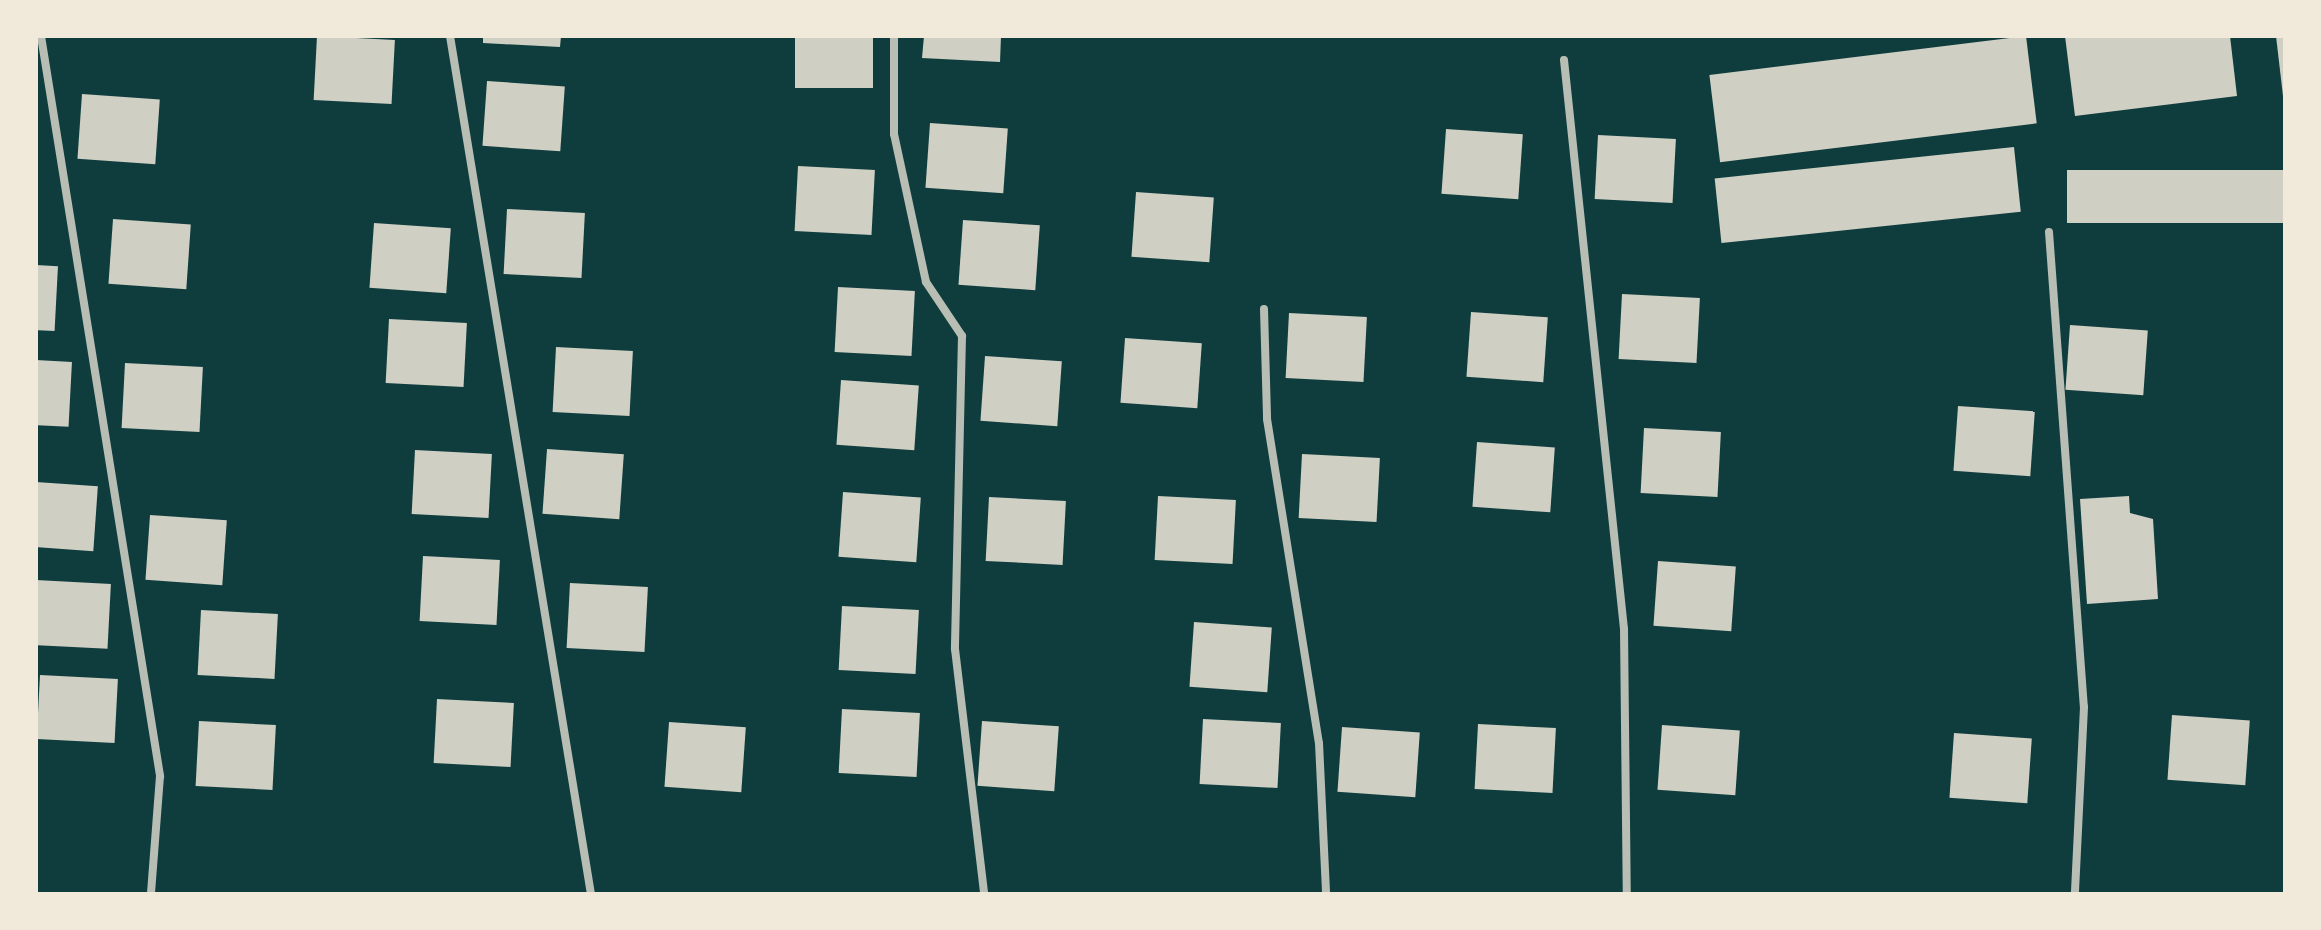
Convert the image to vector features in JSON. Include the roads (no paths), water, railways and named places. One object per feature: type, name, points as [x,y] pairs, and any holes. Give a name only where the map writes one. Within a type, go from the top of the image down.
[{"type":"street","points":[[41,36],[160,776],[151,894]]},
{"type":"street","points":[[450,36],[591,894]]},
{"type":"street","points":[[894,36],[894,134],[926,282],[962,336],[955,649],[984,894]]},
{"type":"street","points":[[1564,60],[1624,629],[1627,894]]},
{"type":"street","points":[[2049,232],[2084,707],[2075,894]]},
{"type":"street","points":[[1264,309],[1267,419],[1319,743],[1326,894]]}]
